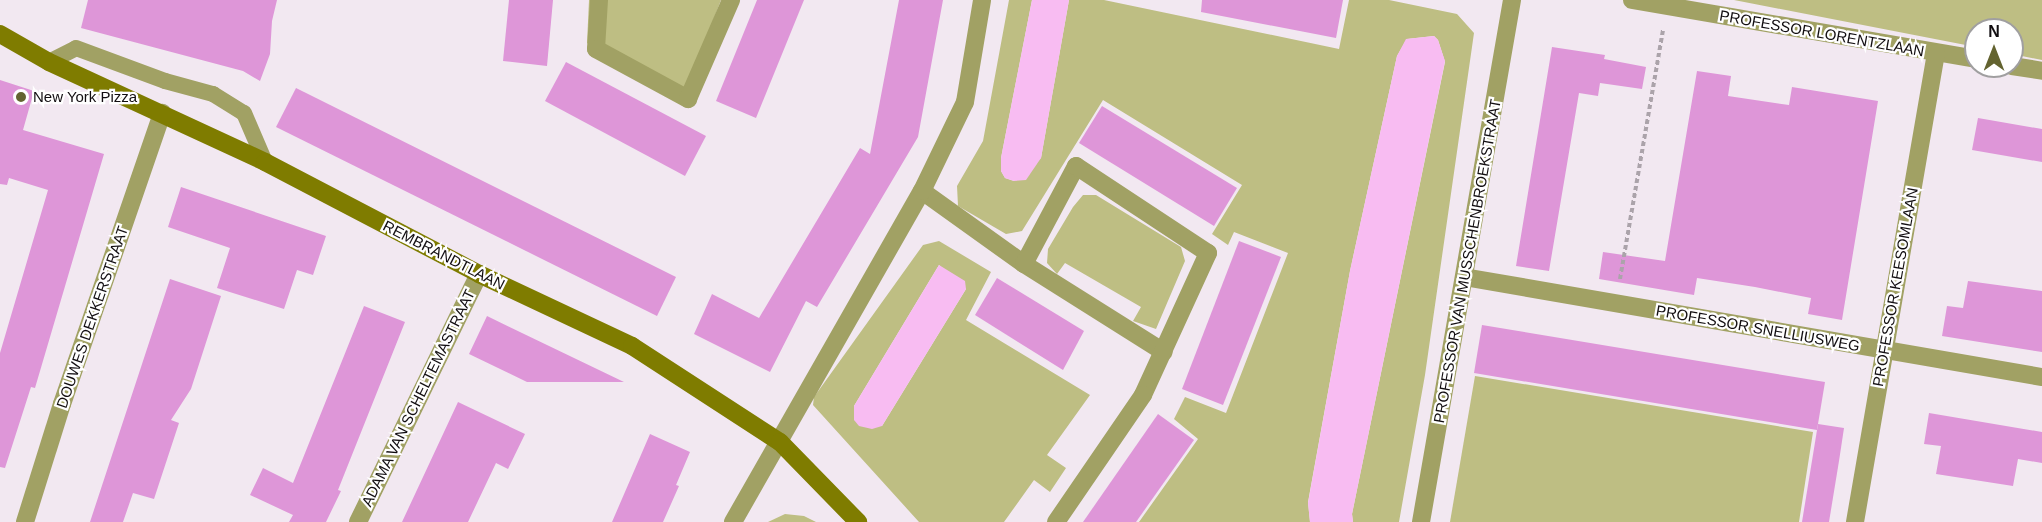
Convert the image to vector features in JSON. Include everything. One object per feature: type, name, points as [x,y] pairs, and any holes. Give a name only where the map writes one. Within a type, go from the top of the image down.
[{"type":"street","points":[[599,0],[596,49],[688,99],[731,0]]},
{"type":"street","points":[[733,522],[922,191],[965,102],[982,0]]},
{"type":"street","name":"PROFESSOR VAN MUSSCHENBROEKSTRAAT","points":[[1421,522],[1512,0]]},
{"type":"street","name":"PROFESSOR LORENTZLAAN","points":[[1632,0],[1964,58]]},
{"type":"street","name":"REMBRANDTLAAN","points":[[0,34],[49,62],[264,162],[479,274],[632,346],[780,442],[858,522]]},
{"type":"street","name":"PROFESSOR KEESOMLAAN","points":[[1855,522],[1936,53]]},
{"type":"street","points":[[2024,68],[2042,71]]},
{"type":"street","name":"DOUWES DEKKERSTRAAT","points":[[25,522],[66,393],[162,113]]},
{"type":"street","points":[[1024,264],[1076,166],[1208,253],[1143,395],[1056,522]]},
{"type":"street","points":[[922,191],[1024,264],[1164,352]]},
{"type":"street","name":"ADAMA VAN SCHELTEMASTRAAT","points":[[357,522],[479,274]]},
{"type":"street","name":"PROFESSOR SNELLIUSWEG","points":[[1464,277],[2042,376]]},
{"type":"lane","points":[[49,62],[76,48],[165,81],[213,94],[244,113],[264,162]]},
{"type":"path","points":[[1615,303],[1667,6]]},
{"type":"green space","points":[[589,0],[721,0],[689,83],[682,90],[634,70],[587,43]]},
{"type":"green space","points":[[1009,0],[1032,0],[1001,158],[1001,171],[1005,178],[1014,181],[1041,158],[1069,0],[1104,0],[1339,49],[1349,0],[1389,0],[1457,14],[1474,33],[1425,375],[1399,522],[1353,522],[1352,514],[1445,62],[1438,40],[1434,36],[1407,39],[1397,56],[1350,271],[1308,502],[1310,522],[1139,522],[1198,439],[1174,419],[1185,397],[1226,413],[1288,253],[1234,232],[1228,245],[1212,234],[1242,185],[1103,100],[1022,231],[1006,234],[958,206],[957,186],[983,141]]},
{"type":"green space","points":[[1734,0],[2042,0],[2042,60],[2024,56],[2024,18],[1964,18],[1964,45]]},
{"type":"green space","points":[[1083,195],[1096,195],[1181,247],[1185,261],[1156,329],[1133,321],[1141,307],[1065,263],[1057,274],[1047,263],[1048,249],[1073,207]]},
{"type":"green space","points":[[939,241],[991,272],[966,320],[1090,395],[1047,455],[1066,468],[1050,492],[1034,480],[1004,522],[919,522],[813,405],[814,397],[923,245]],"holes":[[[939,265],[966,289],[882,426],[854,406]]]},
{"type":"green space","points":[[1475,376],[1813,432],[1799,522],[1450,522]]},
{"type":"green space","points":[[785,514],[804,516],[816,522],[768,522]]},
{"type":"shaded area","points":[[1032,0],[1069,0],[1041,158],[1026,180],[1014,181],[1005,178],[1001,171],[1001,158]]},
{"type":"shaded area","points":[[1434,36],[1438,40],[1445,61],[1352,514],[1353,522],[1310,522],[1308,503],[1350,271],[1397,56],[1406,39]]},
{"type":"shaded area","points":[[939,265],[965,281],[966,289],[882,426],[872,429],[859,426],[854,420],[854,406]]},
{"type":"building","points":[[88,0],[277,0],[272,21],[270,54],[260,81],[243,71],[81,28]]},
{"type":"building","points":[[509,0],[553,0],[547,66],[503,61]]},
{"type":"building","points":[[757,0],[804,0],[756,118],[716,101]]},
{"type":"building","points":[[899,0],[943,0],[918,137],[817,307],[806,301],[770,372],[694,334],[712,294],[759,318],[860,148],[870,154]]},
{"type":"building","points":[[1202,0],[1343,0],[1336,38],[1201,12]]},
{"type":"building","points":[[1552,47],[1605,55],[1604,59],[1646,67],[1642,89],[1600,83],[1598,96],[1579,93],[1549,271],[1516,266]]},
{"type":"building","points":[[566,62],[706,136],[685,176],[545,101]]},
{"type":"building","points":[[1697,71],[1731,76],[1728,96],[1789,105],[1792,87],[1878,101],[1842,320],[1808,314],[1811,298],[1755,287],[1697,278],[1694,295],[1599,279],[1603,252],[1665,261]]},
{"type":"building","points":[[0,80],[34,91],[23,130],[104,154],[35,388],[31,387],[5,468],[0,467],[0,353],[48,190],[9,178],[7,185],[0,184]]},
{"type":"building","points":[[296,88],[676,277],[657,316],[276,127]]},
{"type":"building","points":[[1102,106],[1237,188],[1214,226],[1079,143]]},
{"type":"building","points":[[1978,118],[2042,129],[2042,162],[1972,150]]},
{"type":"building","points":[[181,187],[326,236],[313,275],[297,270],[284,309],[217,288],[230,248],[168,227]]},
{"type":"building","points":[[1239,241],[1281,257],[1223,405],[1182,389]]},
{"type":"building","points":[[997,278],[1084,331],[1063,370],[975,315]]},
{"type":"building","points":[[170,279],[221,296],[191,389],[171,420],[179,423],[154,499],[133,493],[123,522],[90,522]]},
{"type":"building","points":[[1968,281],[2042,291],[2042,352],[1942,336],[1947,306],[1963,308]]},
{"type":"building","points":[[364,306],[405,322],[338,490],[341,491],[326,522],[289,522],[293,515],[250,495],[263,468],[293,483]]},
{"type":"building","points":[[487,316],[624,382],[527,382],[469,354]]},
{"type":"building","points":[[1482,325],[1825,382],[1817,430],[1474,373]]},
{"type":"building","points":[[458,402],[525,434],[508,469],[496,463],[468,522],[402,522]]},
{"type":"building","points":[[1929,413],[2042,432],[2042,463],[2018,459],[2013,486],[1936,474],[1941,446],[1924,444]]},
{"type":"building","points":[[1158,414],[1194,440],[1136,522],[1083,522]]},
{"type":"building","points":[[1818,424],[1844,428],[1839,461],[1829,522],[1802,522]]},
{"type":"building","points":[[650,434],[690,452],[676,485],[679,486],[663,522],[612,522]]},
{"type":"place","name":"New York Pizza","points":[[21,97]]}]
